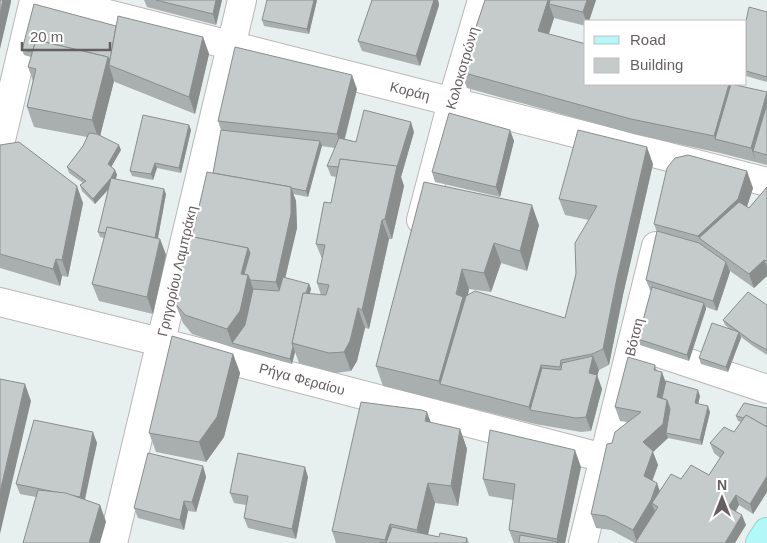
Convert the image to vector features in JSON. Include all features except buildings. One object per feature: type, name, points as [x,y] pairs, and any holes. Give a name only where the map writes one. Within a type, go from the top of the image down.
[{"type":"main road","points":[[760,543],[767,532]]},
{"type":"street","points":[[0,144],[34,0]]},
{"type":"street","name":"Κοράη","points":[[53,0],[767,182]]},
{"type":"street","name":"Γρηγορίου Λαμπράκη","points":[[114,543],[242,0]]},
{"type":"street","name":"Κολοκοτρώνη","points":[[414,245],[452,102],[482,0]]},
{"type":"street","points":[[670,187],[677,159]]},
{"type":"street","name":"Βότση","points":[[583,543],[661,224]]},
{"type":"street","name":"Ρήγα Φεραίου","points":[[0,302],[160,342],[377,388],[604,458]]},
{"type":"street","points":[[632,344],[767,390]]},
{"type":"street","points":[[367,425],[377,388]]}]
